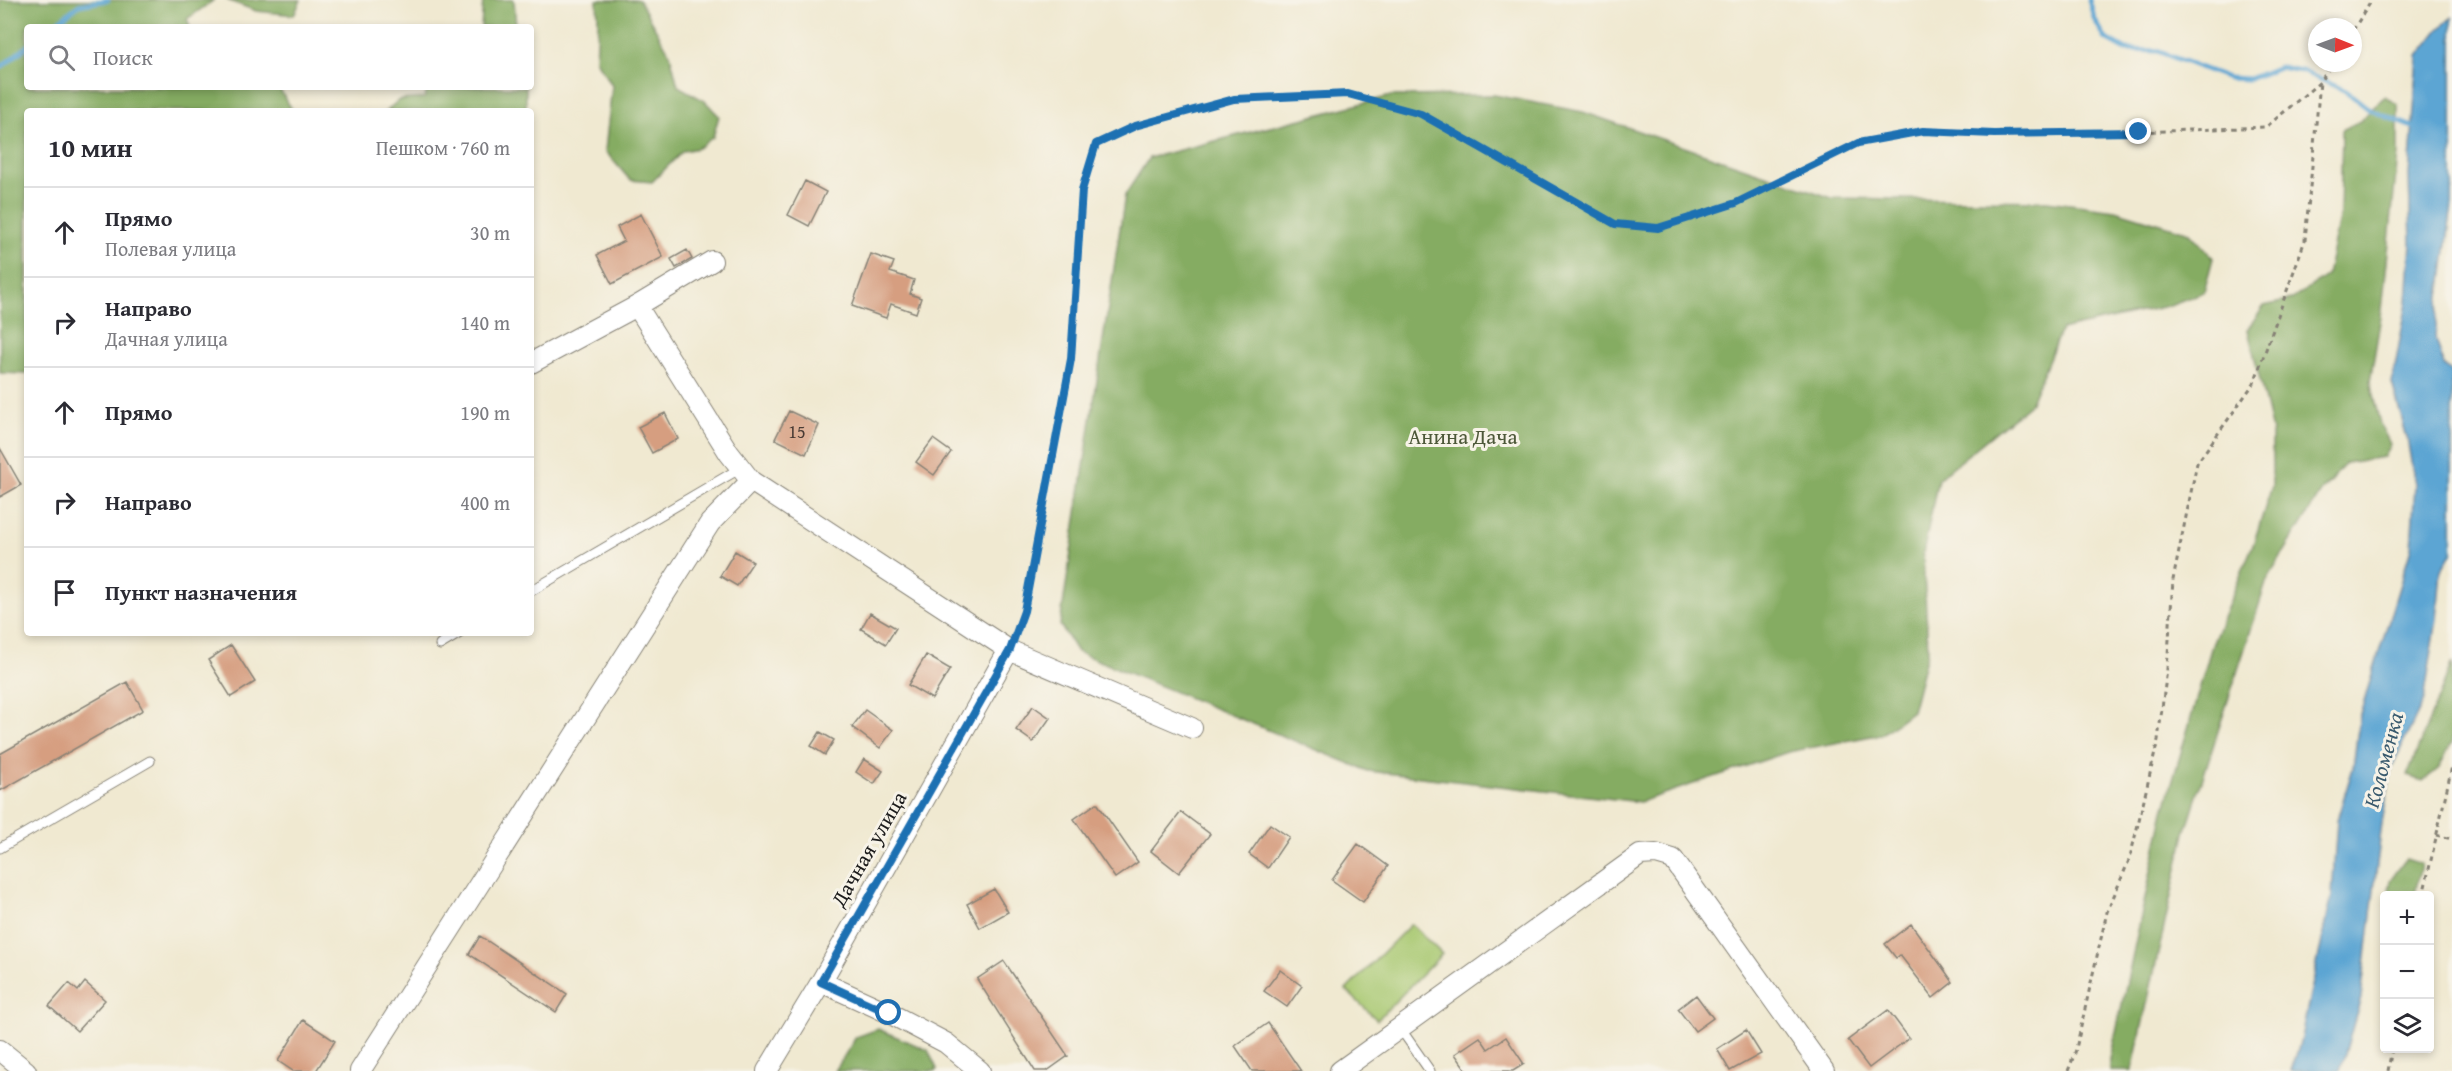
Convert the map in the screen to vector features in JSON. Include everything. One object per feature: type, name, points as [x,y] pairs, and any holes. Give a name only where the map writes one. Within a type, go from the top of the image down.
[{"type":"street","points":[[534,361],[637,306],[712,261]]},
{"type":"street","points":[[637,306],[745,475],[1010,650],[1192,728]]},
{"type":"street","points":[[360,1071],[710,523],[745,475]]},
{"type":"street","name":"Дачная улица","points":[[767,1071],[821,982],[1010,650]]},
{"type":"street","points":[[1340,1071],[1640,855],[1656,854],[1673,859],[1824,1071]]},
{"type":"street","points":[[821,982],[889,1013],[946,1043],[980,1071]]},
{"type":"street","points":[[0,1050],[26,1071]]},
{"type":"lane","points":[[534,589],[745,475]]},
{"type":"lane","points":[[440,645],[455,636]]},
{"type":"lane","points":[[0,848],[150,760]]},
{"type":"lane","points":[[1400,1028],[1430,1071]]},
{"type":"path","points":[[2361,18],[2372,0]]},
{"type":"path","points":[[1010,650],[1024,611],[1071,359],[1082,190],[1096,144],[1135,126],[1234,99],[1348,94],[1421,114],[1615,224],[1658,228],[1736,203],[1858,143],[1923,131],[1994,134],[2117,133],[2266,127],[2320,82],[2326,72]]},
{"type":"path","points":[[2068,1071],[2075,1053],[2107,912],[2130,858],[2158,740],[2167,669],[2173,580],[2197,463],[2254,383],[2305,240],[2320,82]]},
{"type":"path","points":[[2424,891],[2452,766]]},
{"type":"path","points":[[2436,835],[2452,839]]},
{"type":"path","points":[[2388,1071],[2391,1053]]},
{"type":"green space","points":[[0,0],[214,0],[187,19],[189,24],[24,24],[24,90],[280,90],[291,108],[24,108],[24,374],[0,373]]},
{"type":"green space","points":[[227,0],[301,0],[294,15],[256,11]]},
{"type":"green space","points":[[483,0],[514,0],[516,24],[481,24]]},
{"type":"green space","points":[[597,0],[639,0],[670,54],[678,86],[705,101],[719,116],[713,137],[698,148],[683,151],[652,182],[630,180],[605,151],[612,85],[596,61]]},
{"type":"green space","points":[[428,90],[526,90],[526,108],[390,108],[399,100],[424,98]]},
{"type":"green space","name":"Анина Дача","points":[[1494,95],[1583,112],[1832,198],[2047,201],[2115,210],[2190,233],[2213,258],[2204,292],[2167,306],[2061,330],[2030,404],[1938,479],[1923,554],[1928,650],[1912,711],[1882,734],[1788,752],[1640,802],[1368,771],[1077,652],[1060,625],[1125,195],[1149,158],[1391,96]]},
{"type":"green space","points":[[2385,96],[2398,105],[2398,154],[2382,310],[2370,382],[2380,424],[2390,444],[2384,457],[2346,463],[2321,492],[2267,580],[2185,833],[2132,1071],[2110,1071],[2110,1059],[2164,811],[2212,645],[2254,542],[2272,486],[2272,431],[2248,330],[2264,306],[2291,300],[2327,275],[2340,214],[2342,130],[2360,121]]},
{"type":"green space","points":[[2452,663],[2452,743],[2438,769],[2423,781],[2407,776]]},
{"type":"green space","points":[[2406,859],[2421,864],[2416,891],[2389,891],[2390,881]]},
{"type":"green space","points":[[1411,924],[1442,954],[1377,1020],[1346,990]]},
{"type":"green space","points":[[878,1029],[928,1050],[936,1071],[835,1071],[856,1037]]},
{"type":"water","name":"Коломенка","points":[[2452,17],[2452,204],[2435,336],[2444,365],[2452,373],[2452,553],[2441,570],[2437,619],[2424,700],[2392,767],[2382,823],[2361,998],[2340,1071],[2291,1071],[2299,1046],[2332,895],[2337,820],[2353,768],[2360,714],[2411,548],[2415,485],[2407,438],[2392,383],[2407,302],[2411,243],[2409,175],[2418,56],[2439,29]]},
{"type":"building","points":[[805,181],[826,192],[809,226],[788,215]]},
{"type":"building","points":[[641,214],[663,257],[612,284],[597,255],[624,241],[617,227]]},
{"type":"building","points":[[687,250],[692,259],[676,268],[671,259]]},
{"type":"building","points":[[871,254],[894,262],[890,272],[914,280],[910,294],[921,298],[916,313],[891,304],[886,318],[852,306]]},
{"type":"building","points":[[789,411],[819,425],[806,454],[775,439]]},
{"type":"building","points":[[665,413],[678,439],[652,453],[638,427]]},
{"type":"building","points":[[933,439],[951,452],[934,475],[916,462]]},
{"type":"building","points":[[0,448],[21,485],[0,497]]},
{"type":"building","points":[[735,551],[753,562],[737,586],[720,576]]},
{"type":"building","points":[[870,613],[896,628],[886,644],[861,629]]},
{"type":"building","points":[[231,645],[255,682],[231,697],[208,660]]},
{"type":"building","points":[[926,655],[950,669],[932,699],[908,685]]},
{"type":"building","points":[[127,682],[143,710],[0,791],[0,754]]},
{"type":"building","points":[[1033,706],[1050,718],[1033,742],[1016,730]]},
{"type":"building","points":[[865,710],[893,730],[880,748],[852,727]]},
{"type":"building","points":[[820,732],[834,740],[825,755],[811,746]]},
{"type":"building","points":[[864,759],[883,771],[874,784],[856,772]]},
{"type":"building","points":[[1097,803],[1138,862],[1115,878],[1074,819]]},
{"type":"building","points":[[1181,812],[1210,834],[1179,873],[1151,851]]},
{"type":"building","points":[[1270,824],[1289,837],[1268,868],[1249,854]]},
{"type":"building","points":[[1358,844],[1388,866],[1363,902],[1332,880]]},
{"type":"building","points":[[994,889],[1008,912],[980,928],[967,904]]},
{"type":"building","points":[[1911,924],[1953,982],[1933,998],[1900,955],[1896,958],[1885,944]]},
{"type":"building","points":[[480,936],[567,994],[556,1012],[469,954]]},
{"type":"building","points":[[1004,961],[1068,1056],[1047,1071],[1035,1071],[977,979]]},
{"type":"building","points":[[1280,970],[1302,986],[1287,1007],[1264,991]]},
{"type":"building","points":[[85,982],[105,1000],[77,1031],[49,1006],[69,983],[78,991]]},
{"type":"building","points":[[1696,995],[1713,1018],[1695,1031],[1678,1009]]},
{"type":"building","points":[[1888,1010],[1909,1038],[1869,1068],[1848,1040]]},
{"type":"building","points":[[303,1020],[335,1041],[316,1071],[293,1071],[278,1061]]},
{"type":"building","points":[[1268,1023],[1301,1071],[1252,1071],[1235,1046]]},
{"type":"building","points":[[1746,1030],[1761,1054],[1730,1071],[1717,1049]]},
{"type":"building","points":[[1480,1037],[1488,1049],[1506,1037],[1524,1064],[1513,1071],[1467,1071],[1455,1054]]},
{"type":"waterway","points":[[55,24],[79,5],[108,0]]},
{"type":"waterway","points":[[2089,0],[2094,18],[2105,38],[2126,50],[2157,51],[2228,78],[2249,79],[2279,67],[2302,71],[2346,91],[2370,110],[2418,129]]},
{"type":"waterway","points":[[0,68],[24,48]]},
{"type":"route","points":[[889,1013],[821,982],[1010,650],[1024,611],[1071,359],[1082,190],[1096,144],[1135,126],[1234,99],[1348,94],[1421,114],[1615,224],[1658,228],[1736,203],[1858,143],[1923,131],[1994,134],[2139,132]]}]
